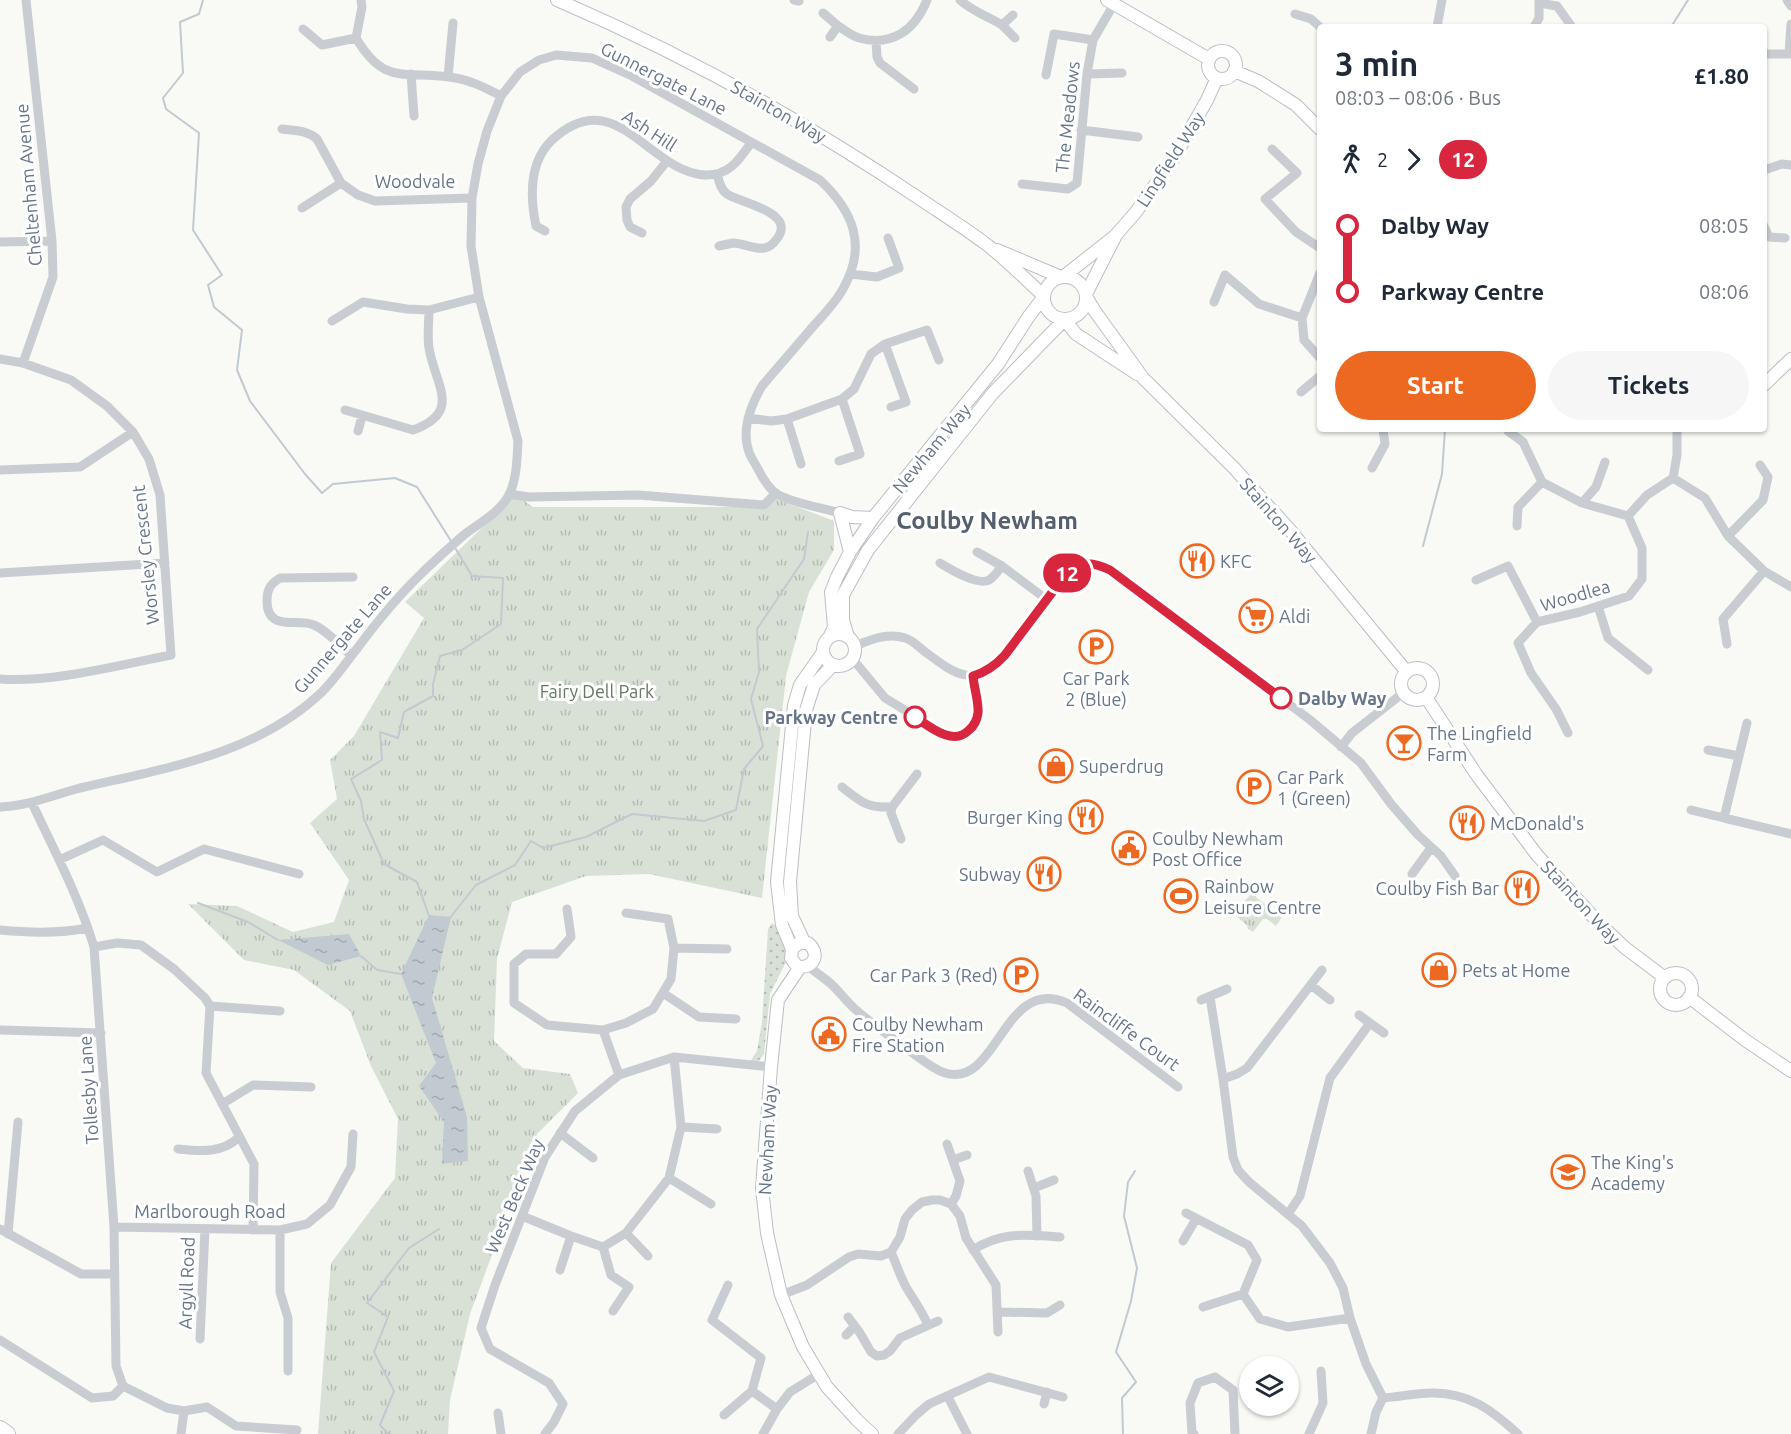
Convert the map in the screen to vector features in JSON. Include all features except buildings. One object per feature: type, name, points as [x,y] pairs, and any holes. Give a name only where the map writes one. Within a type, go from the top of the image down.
[{"type":"highway","points":[[0,1429],[7,1434]]},
{"type":"street","name":"Cheltenham Avenue","points":[[23,363],[53,277],[52,241],[26,0]]},
{"type":"street","points":[[361,0],[362,7],[356,38],[366,55],[381,69],[396,74],[467,80],[501,96]]},
{"type":"street","name":"Stainton Way","points":[[557,0],[650,41],[765,101],[888,178],[988,246],[1044,297]]},
{"type":"street","points":[[823,13],[838,26],[857,37],[876,41],[897,37],[907,30],[916,21],[927,0]]},
{"type":"street","points":[[960,0],[976,12],[1002,25],[1015,38]]},
{"type":"street","points":[[1438,24],[1442,0]]},
{"type":"street","points":[[1787,0],[1791,6]]},
{"type":"street","points":[[1111,2],[1209,59]]},
{"type":"street","name":"The Meadows","points":[[1022,184],[1068,189],[1077,183],[1092,40],[1111,2]]},
{"type":"street","points":[[1536,24],[1539,18],[1539,2],[1557,6],[1570,24]]},
{"type":"street","points":[[1295,14],[1311,19],[1317,24]]},
{"type":"street","points":[[1002,25],[1013,15]]},
{"type":"street","points":[[448,77],[453,23]]},
{"type":"street","points":[[1767,54],[1789,54],[1791,24]]},
{"type":"street","points":[[830,37],[838,26]]},
{"type":"street","points":[[303,29],[322,45],[356,38]]},
{"type":"street","points":[[1046,75],[1054,34],[1092,40]]},
{"type":"street","points":[[876,41],[877,57],[880,63],[914,89]]},
{"type":"street","points":[[1217,52],[1228,52],[1235,60],[1234,71],[1230,76],[1217,78],[1211,74],[1208,66],[1209,59],[1217,52]]},
{"type":"street","name":"Gunnergate Lane","points":[[0,807],[32,803],[76,789],[203,759],[251,741],[304,708],[324,690],[390,606],[446,551],[492,516],[509,494],[517,466],[518,441],[479,297],[471,246],[472,198],[487,131],[501,96],[520,72],[539,60],[556,55],[592,58],[632,76],[820,180],[836,195],[850,219],[855,241],[855,258],[850,274],[835,301],[762,386],[753,401],[748,418],[746,438],[749,453],[761,476],[776,493]]},
{"type":"street","points":[[1234,71],[1258,81],[1296,105],[1317,126]]},
{"type":"street","points":[[1087,74],[1122,73]]},
{"type":"street","points":[[411,74],[414,116]]},
{"type":"street","name":"Lingfield Way","points":[[1062,277],[1115,236],[1152,191],[1174,158],[1217,78]]},
{"type":"street","name":"Ash Hill","points":[[545,231],[536,226],[532,187],[534,173],[550,142],[565,129],[584,121],[603,121],[621,127],[680,169],[704,175],[717,174]]},
{"type":"street","points":[[282,129],[313,135],[341,183],[302,208]]},
{"type":"street","points":[[1081,130],[1138,137]]},
{"type":"street","points":[[719,246],[734,243],[767,248],[780,235],[780,226],[776,217],[766,210],[726,193],[721,188],[717,174],[729,170],[740,160],[751,143]]},
{"type":"street","points":[[1272,149],[1297,173],[1265,199],[1296,232],[1317,246]]},
{"type":"street","points":[[642,233],[630,226],[626,207],[630,199],[651,181],[667,161]]},
{"type":"street","points":[[1767,169],[1782,164],[1791,165]]},
{"type":"street","name":"Woodvale","points":[[341,183],[358,195],[375,201],[472,198]]},
{"type":"street","points":[[1767,234],[1768,237],[1785,238]]},
{"type":"street","name":"Lingfield Way","points":[[1086,296],[1115,236]]},
{"type":"street","points":[[850,274],[877,277],[898,268],[888,238]]},
{"type":"street","points":[[0,242],[52,241]]},
{"type":"street","name":"Stainton Way","points":[[988,246],[1062,277]]},
{"type":"street","points":[[1214,302],[1225,275],[1259,304],[1302,318]]},
{"type":"street","points":[[1062,277],[1075,279],[1084,288],[1086,296],[1083,311],[1078,316],[1065,320],[1057,318],[1047,310],[1044,297],[1049,284],[1062,277]]},
{"type":"street","points":[[1317,280],[1302,318],[1304,340],[1317,355]]},
{"type":"street","name":"Stainton Way","points":[[1086,296],[1143,378],[1234,468],[1290,530],[1406,671]]},
{"type":"street","points":[[333,321],[363,302],[429,310],[479,297]]},
{"type":"street","name":"Newham Way","points":[[804,966],[796,965],[791,958],[792,949],[782,925],[777,882],[794,705],[800,685],[823,652],[834,627],[831,592],[850,552],[873,518],[976,394],[1044,297]]},
{"type":"street","points":[[345,410],[413,430],[435,419],[443,404],[429,346],[429,310]]},
{"type":"street","name":"Stainton Way","points":[[1065,320],[1076,334],[1143,378]]},
{"type":"street","name":"Newham Way","points":[[852,641],[843,620],[843,595],[868,550],[993,393],[1065,320]]},
{"type":"street","points":[[748,418],[771,421],[787,419],[842,399],[854,389],[871,354],[885,344],[927,330],[939,360]]},
{"type":"street","points":[[885,344],[906,402],[891,407]]},
{"type":"street","name":"Worsley Crescent","points":[[0,359],[23,363],[71,380],[107,406],[133,432],[149,459],[160,495],[171,655],[63,676],[0,680]]},
{"type":"street","points":[[1767,382],[1791,359]]},
{"type":"street","points":[[1301,392],[1317,379]]},
{"type":"street","points":[[839,461],[860,454],[842,399]]},
{"type":"street","points":[[358,431],[362,416]]},
{"type":"street","points":[[787,419],[801,464]]},
{"type":"street","points":[[0,470],[80,467],[133,432]]},
{"type":"street","points":[[1372,468],[1385,444],[1383,432]]},
{"type":"street","points":[[1509,432],[1523,442],[1542,482],[1582,503],[1628,516],[1647,495],[1673,478],[1677,455],[1677,432]]},
{"type":"street","points":[[1582,503],[1596,487],[1605,462]]},
{"type":"street","points":[[1728,536],[1763,500],[1768,477],[1760,465]]},
{"type":"street","points":[[1673,478],[1705,498],[1728,536],[1764,571],[1791,587]]},
{"type":"street","points":[[1517,526],[1518,507],[1542,482]]},
{"type":"street","points":[[509,494],[529,497],[638,495],[764,505],[776,493],[852,517],[873,518]]},
{"type":"street","points":[[840,513],[850,552]]},
{"type":"street","name":"Woodlea","points":[[1568,733],[1556,709],[1531,673],[1518,643],[1537,622],[1629,596],[1642,579],[1642,548],[1628,516]]},
{"type":"street","points":[[977,552],[1046,599]]},
{"type":"street","points":[[0,573],[165,563]]},
{"type":"street","points":[[940,563],[959,574],[983,582],[990,580],[1002,567]]},
{"type":"street","points":[[829,638],[839,634],[852,641],[876,637],[903,637],[948,669],[965,675],[982,674],[996,665],[1005,655],[1066,574],[1084,563],[1098,564],[1110,570],[1309,719],[1361,763],[1391,804],[1418,836],[1442,856],[1455,876]]},
{"type":"street","points":[[1476,580],[1508,566],[1537,622]]},
{"type":"street","points":[[1727,644],[1723,619],[1764,571]]},
{"type":"street","points":[[351,656],[312,624],[280,622],[271,617],[267,610],[267,600],[268,590],[273,582],[280,579],[353,577]]},
{"type":"street","points":[[1598,606],[1608,638],[1648,670]]},
{"type":"street","points":[[823,652],[828,662],[842,666],[852,661],[855,652],[852,641]]},
{"type":"street","points":[[856,663],[885,698],[946,735],[959,736],[966,733],[974,724],[978,712],[973,676]]},
{"type":"street","points":[[804,966],[814,961],[815,952],[812,946],[804,942],[792,916],[790,882],[806,710],[814,685],[833,665]]},
{"type":"street","points":[[1417,667],[1428,672],[1433,682],[1430,693],[1426,697],[1413,700],[1407,698],[1403,693],[1400,683],[1406,671],[1417,667]]},
{"type":"street","points":[[1341,747],[1352,733],[1403,693]]},
{"type":"street","name":"Stainton Way","points":[[1426,697],[1476,774],[1537,855],[1596,920],[1624,947],[1665,978],[1674,973],[1686,976],[1691,984],[1689,997],[1745,1040],[1791,1071]]},
{"type":"street","points":[[1724,818],[1747,723]]},
{"type":"street","points":[[1708,750],[1739,756]]},
{"type":"street","points":[[901,839],[891,813],[892,807],[917,774]]},
{"type":"street","points":[[842,787],[864,804],[880,808],[892,807]]},
{"type":"street","name":"Tollesby Lane","points":[[32,803],[59,860],[94,947],[114,1227],[116,1366],[123,1386]]},
{"type":"street","points":[[1691,810],[1791,834]]},
{"type":"street","points":[[59,860],[103,840],[157,872],[204,849],[299,874]]},
{"type":"street","points":[[1412,874],[1431,848]]},
{"type":"street","points":[[567,909],[571,937],[556,954],[526,954],[514,964],[514,1003],[547,1025],[603,1030],[626,1023],[653,1010],[671,978],[674,948],[668,919],[626,913]]},
{"type":"street","points":[[0,930],[64,933],[88,928]]},
{"type":"street","points":[[792,949],[804,942]]},
{"type":"street","points":[[94,947],[117,943],[141,945],[174,969],[205,998],[210,1006],[206,1073],[254,1164],[253,1230]]},
{"type":"street","points":[[674,948],[727,949]]},
{"type":"street","name":"Newham Way","points":[[804,966],[778,1000],[762,1188],[767,1233],[781,1295],[803,1347],[827,1387],[872,1434]]},
{"type":"street","name":"Raincliffe Court","points":[[804,966],[830,982],[854,1008],[896,1041],[945,1073],[969,1070],[980,1062],[1019,1010],[1031,1002],[1044,998],[1056,998],[1067,1003],[1178,1087]]},
{"type":"street","points":[[1223,1079],[1247,1068],[1322,970]]},
{"type":"street","points":[[1665,978],[1660,985],[1660,992],[1667,1002],[1679,1004],[1689,997]]},
{"type":"street","points":[[1311,985],[1330,1000]]},
{"type":"street","points":[[1227,990],[1206,998],[1223,1079],[1233,1157],[1238,1170],[1302,1226],[1330,1263],[1343,1288],[1350,1318],[1366,1364],[1383,1398]]},
{"type":"street","points":[[663,993],[699,1017],[736,1019]]},
{"type":"street","points":[[210,1006],[280,1011]]},
{"type":"street","points":[[1359,1015],[1384,1033]]},
{"type":"street","points":[[1288,1214],[1300,1196],[1330,1078],[1370,1023]]},
{"type":"street","points":[[0,1030],[101,1033]]},
{"type":"street","points":[[603,1030],[619,1075]]},
{"type":"street","points":[[522,1216],[603,1247],[627,1233],[669,1178],[681,1127],[674,1057]]},
{"type":"street","name":"West Beck Way","points":[[545,1434],[563,1404],[549,1383],[490,1349],[481,1328],[545,1157],[575,1111],[619,1075],[674,1057],[771,1067]]},
{"type":"street","points":[[222,1104],[253,1085],[311,1087]]},
{"type":"street","points":[[18,1122],[4,1231],[81,1274],[114,1274]]},
{"type":"street","points":[[681,1127],[717,1129]]},
{"type":"street","points":[[560,1133],[593,1158]]},
{"type":"street","name":"Marlborough Road","points":[[114,1227],[280,1230],[307,1224],[330,1205],[351,1167],[353,1134]]},
{"type":"street","points":[[178,1149],[215,1151],[239,1137]]},
{"type":"street","points":[[947,1144],[960,1181],[951,1204]]},
{"type":"street","points":[[953,1160],[967,1155]]},
{"type":"street","points":[[1028,1171],[1036,1196],[1038,1236]]},
{"type":"street","points":[[669,1178],[711,1204]]},
{"type":"street","points":[[1034,1188],[1053,1180]]},
{"type":"street","points":[[781,1295],[807,1285],[849,1257],[858,1254],[881,1256],[891,1252],[900,1237],[905,1219],[912,1210],[922,1202],[940,1200],[951,1204],[960,1216],[966,1238],[996,1285],[999,1312],[998,1332]]},
{"type":"street","points":[[1186,1213],[1248,1245],[1257,1260],[1243,1294]]},
{"type":"street","points":[[1183,1241],[1196,1219]]},
{"type":"street","name":"Argyll Road","points":[[200,1339],[205,1228]]},
{"type":"street","points":[[280,1230],[280,1292],[288,1318],[288,1371]]},
{"type":"street","points":[[627,1233],[648,1256]]},
{"type":"street","points":[[560,1270],[571,1236]]},
{"type":"street","points":[[973,1250],[1001,1236],[1060,1237]]},
{"type":"street","points":[[603,1247],[611,1275],[629,1287],[614,1311]]},
{"type":"street","points":[[891,1252],[905,1285],[920,1307],[927,1325]]},
{"type":"street","points":[[724,1415],[753,1391],[761,1358],[712,1320],[728,1285]]},
{"type":"street","points":[[1243,1294],[1260,1319],[1288,1326],[1350,1318]]},
{"type":"street","points":[[1203,1306],[1243,1294]]},
{"type":"street","points":[[999,1312],[1047,1312],[1060,1305]]},
{"type":"street","points":[[1047,1312],[1053,1323]]},
{"type":"street","points":[[848,1317],[871,1352],[877,1356],[890,1351],[900,1338],[938,1321]]},
{"type":"street","points":[[846,1335],[855,1326]]},
{"type":"street","points":[[0,1340],[92,1398],[113,1396],[123,1386],[167,1408],[184,1411],[207,1407],[236,1426],[297,1430]]},
{"type":"street","points":[[1309,1434],[1323,1403],[1321,1371]]},
{"type":"street","points":[[763,1434],[790,1392],[819,1374]]},
{"type":"street","points":[[898,1434],[929,1404],[989,1377],[1063,1397]]},
{"type":"street","points":[[1194,1434],[1192,1433],[1190,1403],[1198,1383],[1215,1377],[1233,1390],[1235,1434]]},
{"type":"street","points":[[753,1391],[777,1409]]},
{"type":"street","points":[[1044,1404],[1047,1392]]},
{"type":"street","points":[[1383,1398],[1431,1393],[1466,1397],[1496,1414],[1518,1434]]},
{"type":"street","points":[[948,1397],[967,1434]]},
{"type":"street","points":[[1371,1434],[1376,1412],[1383,1398]]},
{"type":"street","points":[[181,1434],[184,1411]]},
{"type":"street","points":[[498,1413],[501,1434]]},
{"type":"green space","name":"Fairy Dell Park","points":[[516,495],[533,507],[765,507],[774,498],[834,521],[834,550],[809,592],[786,676],[762,898],[649,874],[586,876],[512,902],[497,959],[494,1041],[523,1068],[570,1074],[578,1093],[537,1134],[470,1314],[450,1400],[448,1434],[318,1434],[331,1263],[395,1178],[398,1119],[371,1066],[350,1011],[294,970],[244,960],[188,904],[237,906],[293,932],[334,922],[349,880],[310,823],[337,799],[330,760],[354,736],[424,618],[405,602]]},
{"type":"green space","points":[[1253,892],[1257,898],[1282,917],[1276,926],[1267,919],[1263,919],[1253,932],[1233,914]]},
{"type":"green space","points":[[772,923],[784,934],[787,960],[770,994],[764,1054],[757,1063],[750,1064],[757,1051],[762,1022],[768,929]]},
{"type":"water","points":[[429,915],[451,917],[432,998],[467,1117],[468,1161],[442,1164],[444,1122],[419,1086],[436,1063],[401,974]]},
{"type":"water","points":[[349,934],[361,956],[328,965],[278,940]]},
{"type":"waterway","points":[[203,0],[199,14],[180,22],[183,73],[163,98],[166,109],[199,133],[193,230],[222,275],[208,285],[214,307],[242,330],[237,370],[250,401],[322,493],[333,484],[395,478],[417,487],[451,541]]},
{"type":"waterway","points":[[1673,24],[1688,0]]},
{"type":"waterway","points":[[1423,546],[1442,474],[1445,432]]},
{"type":"waterway","points":[[449,919],[476,885],[515,865],[531,841],[543,848],[586,837],[632,814],[704,821],[736,810],[744,769],[763,746],[751,699],[759,672],[757,629],[804,559],[808,532]]},
{"type":"waterway","points":[[429,916],[417,882],[384,864],[364,819],[361,801],[351,779],[382,760],[380,732],[398,738],[404,712],[433,696],[433,684],[440,656],[462,650],[501,624],[503,578],[472,576],[454,546]]},
{"type":"waterway","points":[[198,903],[248,922],[278,940]]},
{"type":"waterway","points":[[361,956],[377,970],[401,974]]},
{"type":"waterway","points":[[1123,1434],[1122,1398],[1136,1382],[1116,1352],[1131,1301],[1137,1268],[1124,1216],[1128,1182],[1135,1171]]},
{"type":"waterway","points":[[388,1434],[380,1425],[394,1391],[374,1352],[388,1317],[367,1303],[409,1248],[439,1229]]},
{"type":"bus line","name":"12","points":[[915,717],[946,735],[959,736],[966,733],[974,724],[978,712],[973,676],[982,674],[996,665],[1066,574],[1084,563],[1098,564],[1110,570],[1281,698]]},
{"type":"place","name":"KFC","points":[[1197,561]]},
{"type":"place","name":"Aldi","points":[[1256,616]]},
{"type":"place","name":"Car Park 2 (Blue)","points":[[1096,647]]},
{"type":"place","name":"Dalby Way","points":[[1281,698]]},
{"type":"place","name":"Parkway Centre","points":[[915,717]]},
{"type":"place","name":"The Lingfield Farm","points":[[1404,743]]},
{"type":"place","name":"Superdrug","points":[[1056,766]]},
{"type":"place","name":"Car Park 1 (Green)","points":[[1254,787]]},
{"type":"place","name":"Burger King","points":[[1086,817]]},
{"type":"place","name":"McDonald's","points":[[1467,823]]},
{"type":"place","name":"Coulby Newham Post Office","points":[[1129,848]]},
{"type":"place","name":"Subway","points":[[1044,874]]},
{"type":"place","name":"Coulby Fish Bar","points":[[1522,888]]},
{"type":"place","name":"Rainbow Leisure Centre","points":[[1181,896]]},
{"type":"place","name":"Pets at Home","points":[[1439,970]]},
{"type":"place","name":"Car Park 3 (Red)","points":[[1021,975]]},
{"type":"place","name":"Coulby Newham Fire Station","points":[[829,1034]]},
{"type":"place","name":"The King's Academy","points":[[1568,1172]]},
{"type":"district","name":"Coulby Newham","points":[[987,520]]}]
